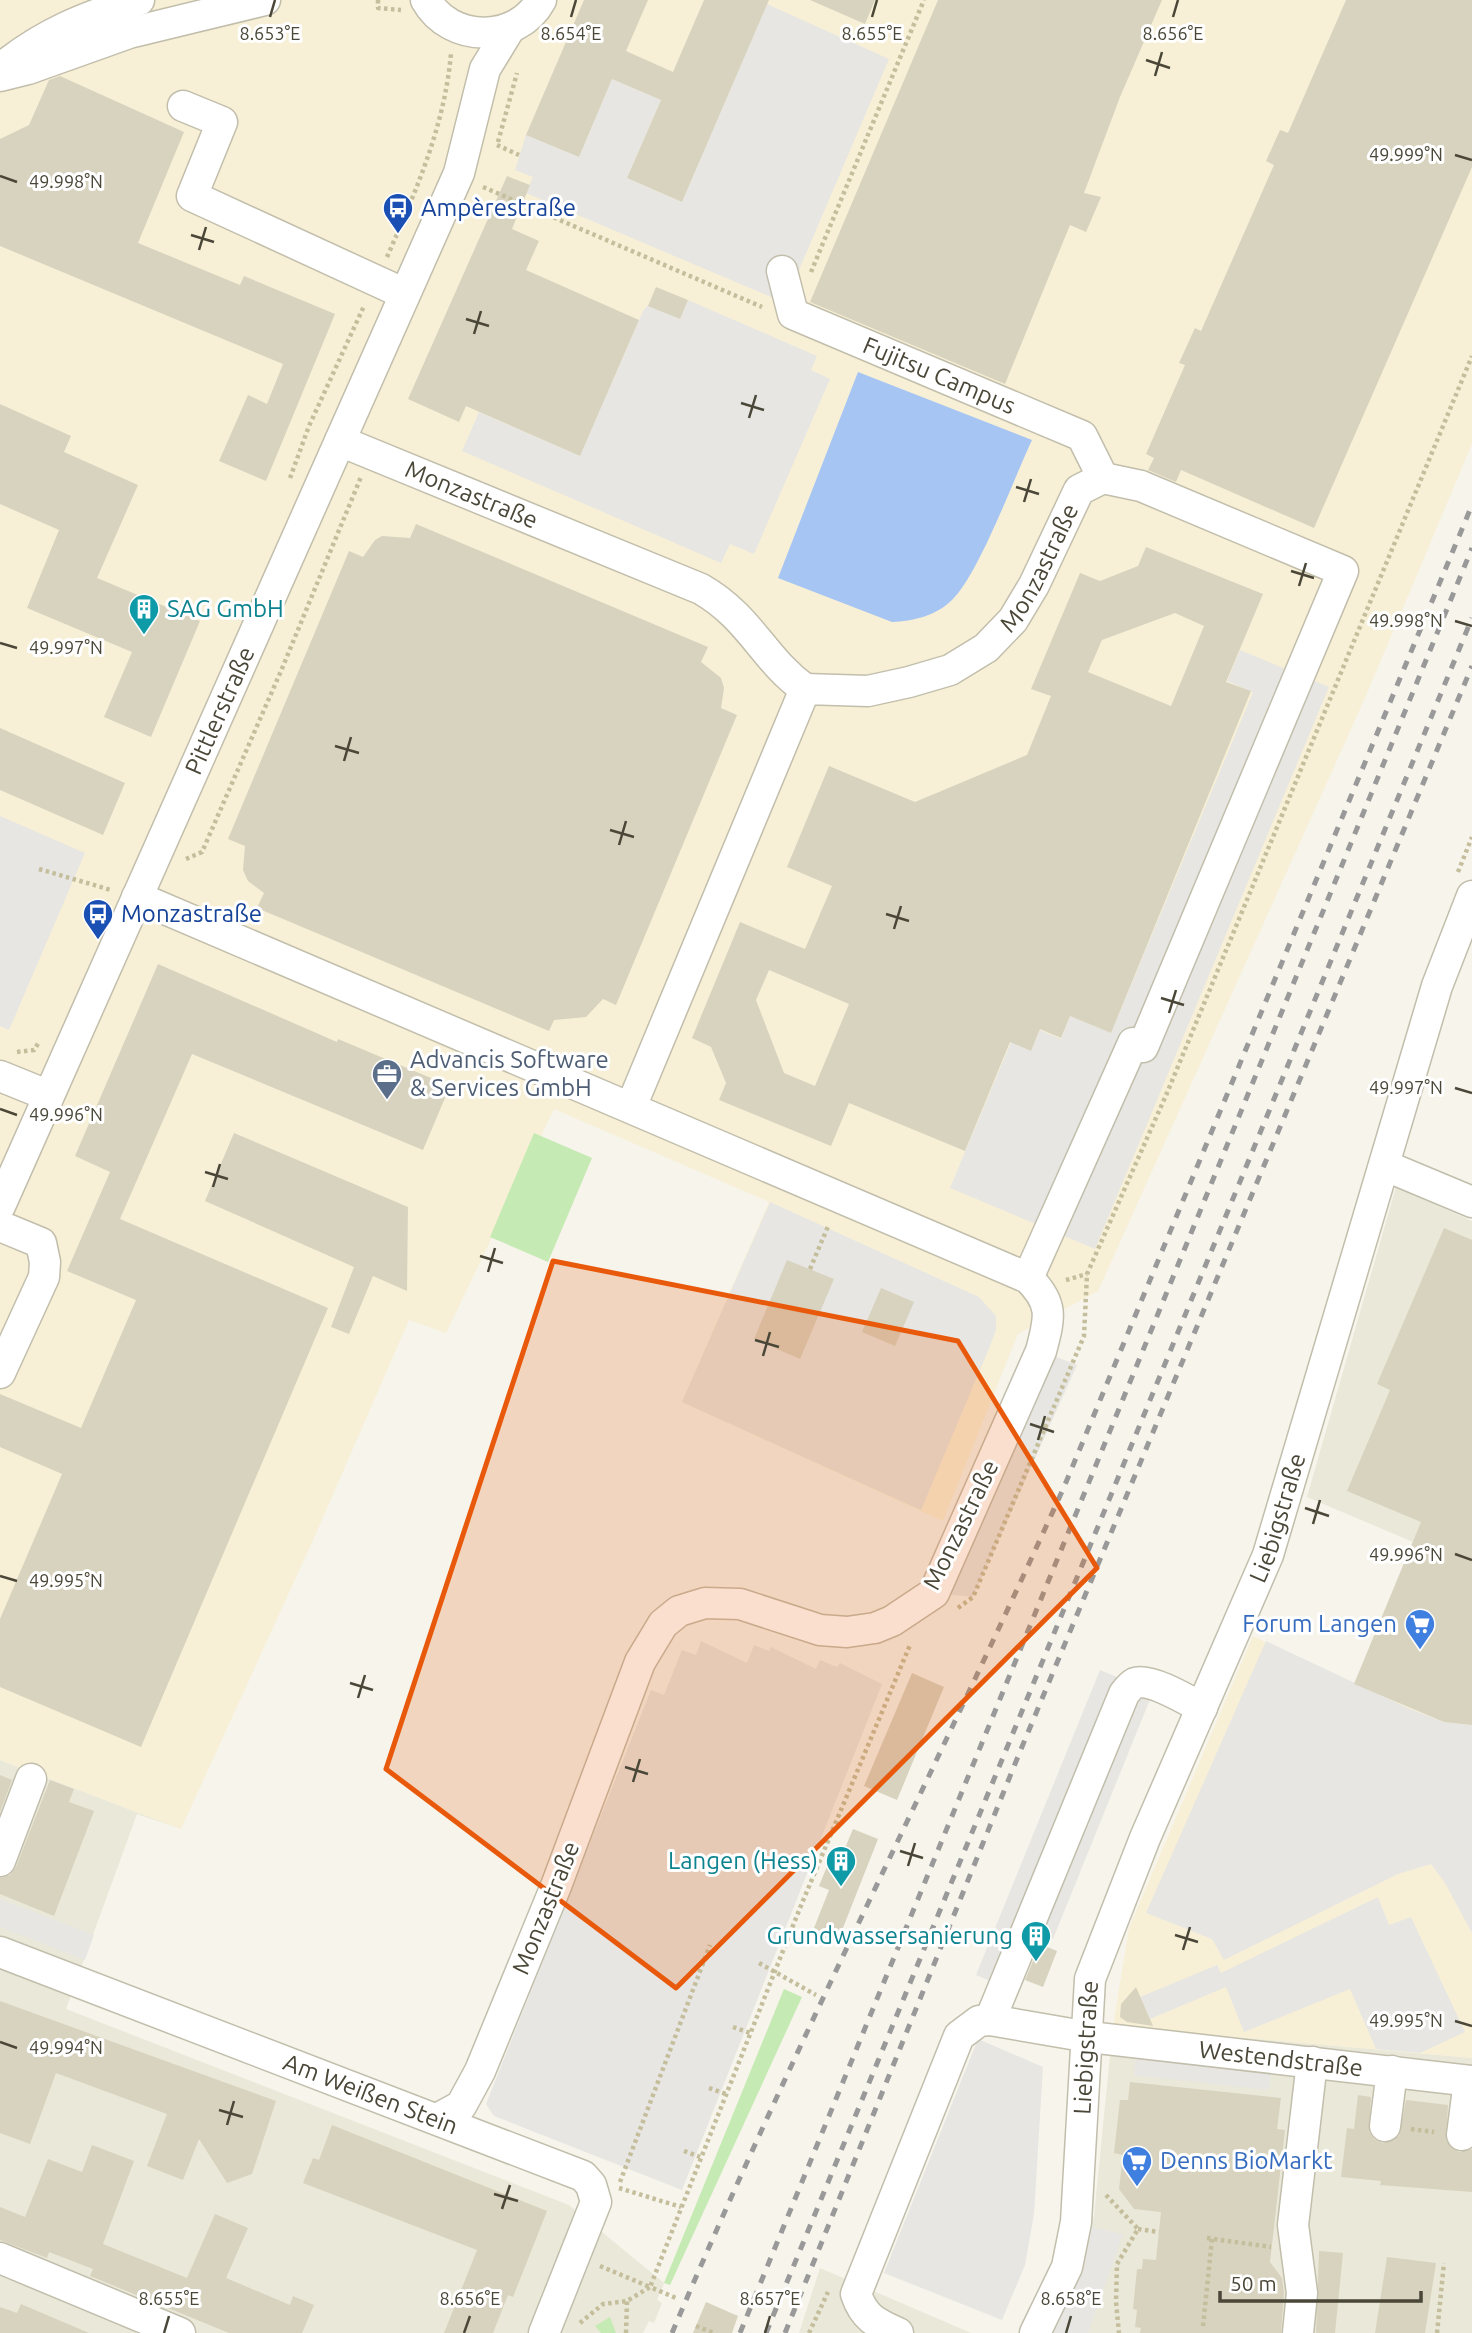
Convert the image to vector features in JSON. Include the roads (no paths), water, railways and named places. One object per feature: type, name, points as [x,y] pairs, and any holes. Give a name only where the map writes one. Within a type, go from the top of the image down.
[{"type":"street","points":[[4,73],[33,42],[97,13],[139,0]]},
{"type":"street","points":[[4,73],[35,54],[152,13],[199,0]]},
{"type":"street","points":[[4,73],[129,33],[265,0]]},
{"type":"street","points":[[426,0],[441,18],[455,27],[492,33],[510,28]]},
{"type":"street","name":"Pittlerstraße","points":[[0,1206],[47,1095],[137,899],[459,173],[485,69],[510,28],[526,19],[541,0]]},
{"type":"street","name":"Pittlerstraße","points":[[455,27],[467,49],[477,93]]},
{"type":"street","points":[[183,106],[222,122],[192,196],[405,294]]},
{"type":"street","name":"Fujitsu Campus","points":[[782,271],[793,314],[1082,436],[1103,478]]},
{"type":"street","name":"Monzastraße","points":[[340,441],[701,589],[724,602],[742,619],[789,678],[805,689],[867,691],[909,682],[950,670],[986,648],[1013,620],[1034,585],[1079,490],[1103,478]]},
{"type":"street","points":[[137,899],[1028,1278],[1133,1043],[1143,1047],[1343,571],[1140,486],[1103,478]]},
{"type":"street","points":[[631,1107],[805,689]]},
{"type":"street","name":"Liebigstraße","points":[[1035,2333],[1071,2251],[1076,2222],[1089,2037],[1090,1979],[1140,1850],[1268,1555],[1386,1166],[1437,986],[1472,896]]},
{"type":"street","points":[[0,1076],[47,1095]]},
{"type":"street","points":[[1386,1166],[1472,1202]]},
{"type":"street","points":[[0,1226],[41,1243],[45,1262],[44,1277],[0,1373]]},
{"type":"street","name":"Monzastraße","points":[[437,2119],[461,2106],[480,2071],[556,1886],[640,1662],[663,1624],[679,1611],[705,1604],[740,1604],[820,1630],[847,1632],[875,1628],[892,1621],[934,1593],[1041,1351],[1050,1313],[1038,1288],[1028,1278]]},
{"type":"street","points":[[897,2333],[872,2321],[862,2311],[856,2294],[959,2036],[979,2021],[990,2020],[1124,1694],[1140,1681],[1159,1686],[1202,1707]]},
{"type":"street","points":[[0,1861],[31,1779]]},
{"type":"street","name":"Am Weißen Stein","points":[[0,1952],[583,2176],[591,2185],[596,2202],[544,2333]]},
{"type":"street","name":"Westendstraße","points":[[990,2020],[1089,2037],[1470,2081]]},
{"type":"street","points":[[1298,2333],[1302,2293],[1293,2225],[1312,2062]]},
{"type":"street","points":[[1385,2126],[1392,2071]]},
{"type":"street","points":[[1462,2135],[1470,2081]]},
{"type":"street","points":[[0,2258],[180,2333]]},
{"type":"water","points":[[858,372],[1032,440],[984,548],[962,587],[946,605],[932,614],[916,619],[892,622],[778,578]]},
{"type":"railway","points":[[672,2333],[815,2014],[1064,1487],[1472,505]]},
{"type":"railway","points":[[740,2333],[1472,548]]},
{"type":"railway","points":[[766,2333],[1472,618]]},
{"type":"railway","points":[[785,2333],[1019,1754],[1472,666]]},
{"type":"place","name":"Ampèrestraße","points":[[398,235]]},
{"type":"place","name":"SAG GmbH","points":[[144,636]]},
{"type":"place","name":"Monzastraße","points":[[98,941]]},
{"type":"place","name":"Advancis Software & Services GmbH","points":[[387,1101]]},
{"type":"place","name":"Forum Langen","points":[[1420,1651]]},
{"type":"place","name":"Langen (Hess)","points":[[841,1888]]},
{"type":"place","name":"Grundwassersanierung","points":[[1036,1963]]},
{"type":"place","name":"Denns BioMarkt","points":[[1137,2188]]}]
